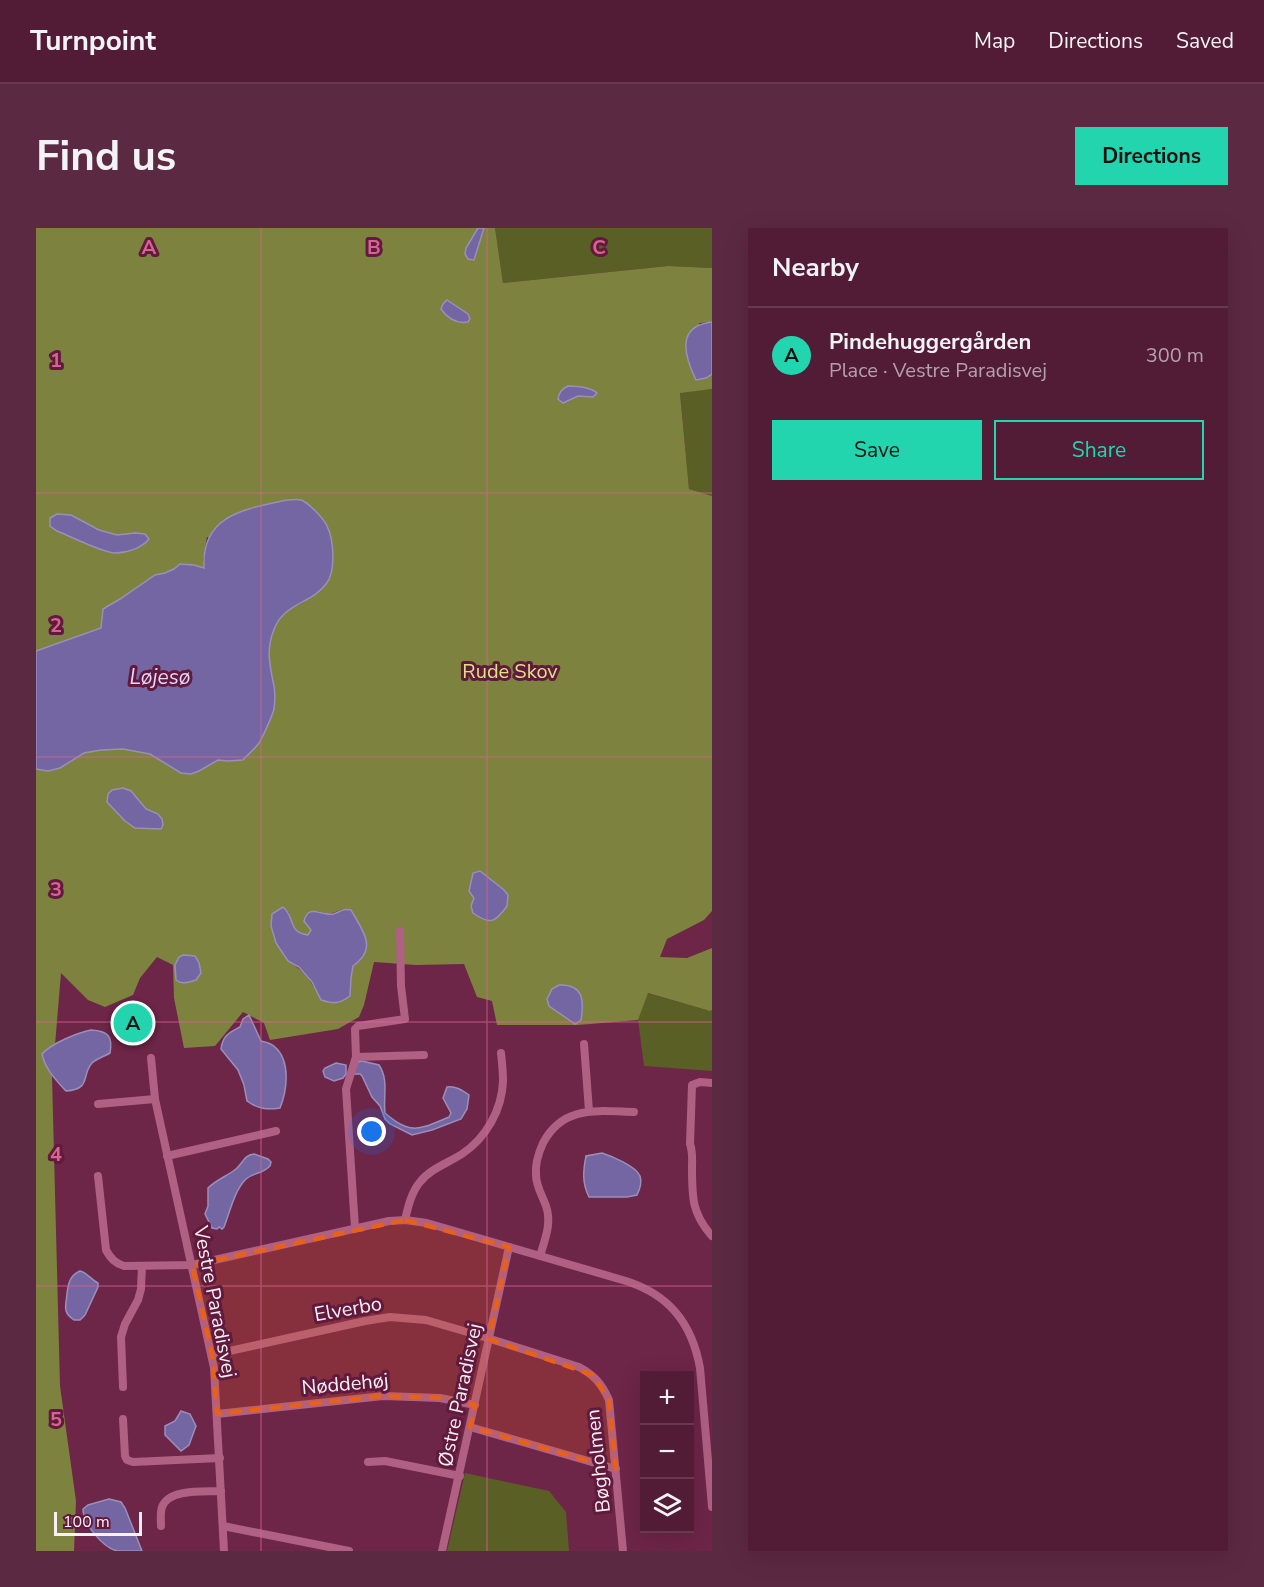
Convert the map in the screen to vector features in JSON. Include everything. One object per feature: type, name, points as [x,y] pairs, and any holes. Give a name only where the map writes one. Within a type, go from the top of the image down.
[{"type":"street","points":[[355,1228],[346,1089],[356,1057],[355,1029],[358,1026],[405,1019],[399,931]]},
{"type":"street","points":[[584,1044],[589,1111]]},
{"type":"street","points":[[405,1220],[412,1195],[421,1180],[478,1141],[489,1126],[501,1095],[503,1080],[501,1053]]},
{"type":"street","points":[[356,1057],[424,1054]]},
{"type":"street","name":"Vestre Paradisvej","points":[[151,1058],[155,1099],[214,1368],[224,1551]]},
{"type":"street","points":[[712,1083],[692,1084],[690,1144],[693,1152],[694,1209],[701,1223],[712,1236]]},
{"type":"street","points":[[98,1104],[155,1099]]},
{"type":"street","points":[[540,1256],[549,1219],[536,1174],[541,1148],[548,1135],[556,1125],[572,1116],[589,1111],[634,1112]]},
{"type":"street","points":[[167,1156],[276,1131]]},
{"type":"street","points":[[98,1176],[106,1250],[110,1258],[124,1266],[192,1265],[355,1228],[405,1220],[428,1223],[632,1283],[649,1291],[675,1311],[693,1339],[700,1368],[712,1507]]},
{"type":"street","name":"Østre Paradisvej","points":[[442,1551],[509,1247]]},
{"type":"street","points":[[123,1387],[121,1337],[125,1323],[138,1300],[142,1266]]},
{"type":"street","name":"Elverbo","points":[[212,1355],[390,1317],[426,1320],[489,1340]]},
{"type":"street","name":"Bøgholmen","points":[[489,1340],[579,1367],[593,1375],[604,1389],[609,1400],[623,1551]]},
{"type":"street","name":"Nøddehøj","points":[[217,1414],[383,1396],[440,1398],[475,1405]]},
{"type":"street","points":[[123,1419],[127,1460],[133,1462],[220,1458]]},
{"type":"street","points":[[470,1427],[616,1469]]},
{"type":"street","points":[[368,1462],[384,1461],[460,1476]]},
{"type":"street","points":[[161,1527],[161,1509],[172,1496],[181,1493],[221,1491]]},
{"type":"street","points":[[223,1526],[349,1551]]},
{"type":"highlighted area","points":[[405,1220],[509,1247],[489,1339],[593,1375],[609,1400],[616,1469],[470,1427],[475,1405],[440,1398],[383,1396],[217,1414],[212,1355],[192,1265]]},
{"type":"green space","name":"Rude Skov","points":[[36,228],[495,228],[503,283],[668,266],[712,268],[712,322],[699,323],[706,378],[712,374],[712,389],[680,393],[689,489],[712,496],[712,911],[704,920],[667,939],[660,957],[687,958],[712,948],[712,1010],[648,993],[638,1020],[578,1025],[497,1025],[492,1001],[477,997],[464,964],[416,965],[374,962],[359,1017],[338,1029],[270,1040],[264,1023],[243,1012],[215,1046],[184,1048],[174,998],[173,965],[157,957],[140,978],[133,995],[105,1007],[88,1000],[61,973],[55,1045],[48,1048],[49,1070],[52,1076],[60,1386],[76,1501],[74,1551],[36,1551],[36,769],[57,769],[87,752],[102,749],[144,753],[199,771],[218,760],[228,761],[274,689],[269,649],[277,621],[286,611],[305,601],[315,592],[331,574],[332,566],[207,537],[204,568],[180,564],[165,573],[155,575],[103,609],[101,628],[36,651]],"holes":[[[85,522],[110,534],[145,534],[74,537],[57,531]],[[131,791],[146,809],[158,814],[161,829],[135,828]],[[480,871],[504,890],[471,906],[474,898],[469,891],[473,873]],[[343,909],[361,960],[353,966],[350,996],[321,1000],[308,978],[288,961],[288,911],[292,924],[297,930],[308,935],[312,930],[317,911],[330,914]]]},
{"type":"green space","points":[[495,228],[712,228],[712,268],[668,266],[503,283]]},
{"type":"green space","points":[[712,389],[712,496],[689,489],[680,392]]},
{"type":"green space","points":[[647,993],[712,1010],[712,1071],[644,1066],[638,1020]]},
{"type":"green space","points":[[465,1473],[549,1491],[566,1512],[569,1551],[447,1551]]},
{"type":"water","points":[[478,228],[484,228],[474,260],[468,259],[465,254],[466,248]]},
{"type":"water","points":[[447,300],[468,314],[470,319],[468,322],[456,321],[446,316],[441,309]]},
{"type":"water","points":[[712,322],[712,374],[696,380],[688,361],[686,343],[693,329]]},
{"type":"water","points":[[568,386],[587,388],[597,393],[593,397],[578,396],[563,403],[558,397],[561,391]]},
{"type":"water","name":"Løjesø","points":[[287,500],[304,502],[325,523],[331,539],[333,564],[326,584],[283,615],[277,622],[269,652],[274,709],[256,747],[243,760],[218,760],[191,774],[181,773],[150,754],[123,749],[84,753],[60,768],[48,771],[36,769],[36,651],[101,628],[103,609],[155,575],[165,573],[180,564],[204,568],[205,550],[210,536],[218,525],[242,511]]},
{"type":"water","points":[[57,514],[71,515],[99,530],[117,535],[145,534],[149,539],[134,549],[120,553],[110,552],[57,531],[50,526],[50,518]]},
{"type":"water","points":[[123,788],[131,791],[146,809],[158,814],[162,819],[161,829],[135,828],[107,802],[108,794],[112,790]]},
{"type":"water","points":[[480,871],[508,895],[507,906],[499,916],[488,921],[473,913],[471,906],[474,898],[469,891],[473,873]]},
{"type":"water","points":[[283,907],[294,928],[308,935],[311,930],[304,921],[312,911],[333,914],[351,910],[363,932],[367,946],[361,959],[353,966],[350,996],[343,1001],[321,1000],[312,982],[299,967],[288,961],[276,943],[271,926],[272,914]]},
{"type":"water","points":[[195,956],[199,963],[201,973],[196,980],[183,983],[176,980],[175,965],[179,957]]},
{"type":"water","points":[[559,985],[573,987],[581,995],[581,1020],[575,1024],[549,1006],[547,999],[552,989]]},
{"type":"water","points":[[249,1015],[261,1041],[274,1046],[284,1060],[286,1085],[280,1108],[263,1108],[247,1101],[238,1070],[221,1049],[225,1037],[240,1027],[243,1019]]},
{"type":"water","points":[[91,1030],[108,1035],[111,1042],[110,1053],[92,1063],[83,1084],[74,1090],[66,1091],[48,1069],[42,1054],[65,1039]]},
{"type":"water","points":[[358,1062],[379,1065],[385,1082],[385,1113],[402,1125],[409,1128],[423,1127],[449,1117],[451,1113],[443,1098],[447,1087],[456,1088],[469,1095],[467,1109],[461,1119],[412,1135],[385,1119],[362,1076],[353,1074]]},
{"type":"water","points":[[336,1063],[346,1065],[346,1074],[343,1078],[334,1081],[325,1077],[323,1071]]},
{"type":"water","points":[[602,1153],[623,1162],[638,1172],[641,1181],[637,1195],[589,1197],[584,1177],[586,1156]]},
{"type":"water","points":[[254,1154],[268,1159],[271,1162],[270,1166],[246,1179],[235,1196],[224,1227],[222,1229],[212,1228],[205,1214],[208,1206],[208,1188],[236,1169],[248,1156]]},
{"type":"water","points":[[80,1271],[98,1283],[98,1287],[85,1315],[80,1320],[74,1320],[66,1311],[66,1302],[70,1280]]},
{"type":"water","points":[[181,1411],[190,1414],[196,1426],[189,1445],[181,1451],[165,1435],[165,1426],[175,1421]]},
{"type":"water","points":[[109,1499],[121,1502],[125,1508],[142,1551],[112,1549],[101,1541],[90,1528],[83,1509],[88,1505]]},
{"type":"place","name":"Pindehuggergården","points":[[133,1023]]}]
